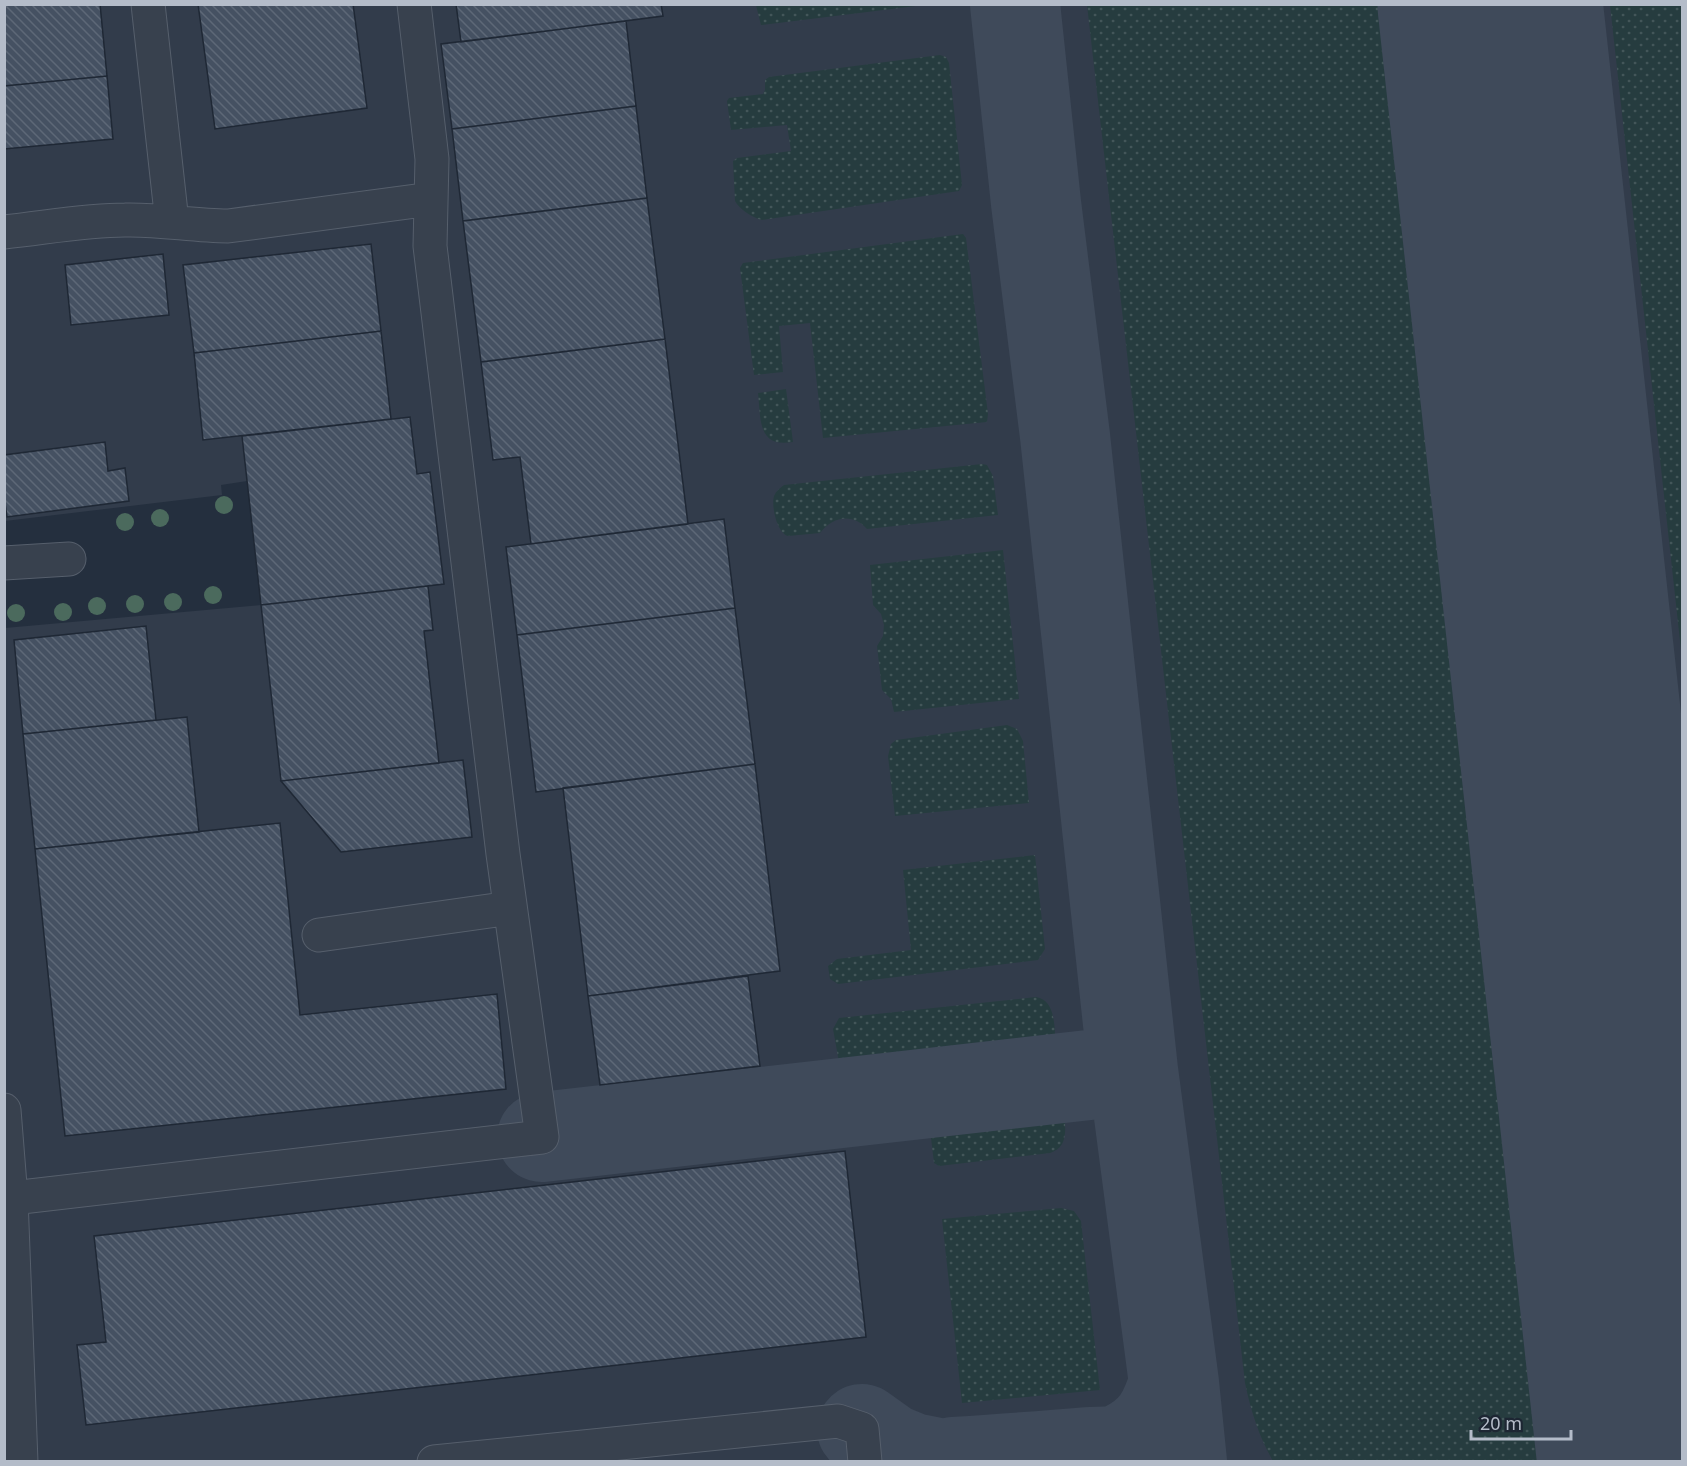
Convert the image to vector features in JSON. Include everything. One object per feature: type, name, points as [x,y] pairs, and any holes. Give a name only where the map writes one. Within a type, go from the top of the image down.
[{"type":"lane","points":[[148,4],[172,222]]},
{"type":"lane","points":[[8,1198],[542,1137],[510,908],[430,246],[432,159],[414,4]]},
{"type":"lane","points":[[4,232],[123,220],[228,226],[430,200]]},
{"type":"lane","points":[[4,563],[69,559]]},
{"type":"lane","points":[[320,935],[510,908]]},
{"type":"lane","points":[[4,1110],[21,1461]]},
{"type":"lane","points":[[434,1461],[838,1421],[862,1429],[865,1461]]},
{"type":"shaded area","points":[[5,5],[1682,5],[1682,1461],[5,1462],[5,628],[261,605],[247,481],[221,485],[222,495],[5,521]]},
{"type":"green space","points":[[756,4],[924,5],[761,25]]},
{"type":"green space","points":[[1087,5],[1389,5],[1547,1461],[1273,1461],[1253,1414],[1245,1383]]},
{"type":"green space","points":[[1610,5],[1682,5],[1682,659]]},
{"type":"green space","points":[[940,55],[946,57],[949,63],[962,185],[959,191],[762,220],[747,213],[737,204],[733,161],[737,158],[791,151],[787,125],[731,130],[727,101],[729,98],[763,94],[765,80],[769,77]]},
{"type":"green space","points":[[963,234],[966,238],[988,414],[987,422],[823,438],[810,323],[779,326],[783,372],[754,375],[740,268],[743,263]]},
{"type":"green space","points":[[786,389],[793,442],[781,443],[773,441],[763,430],[758,393]]},
{"type":"green space","points":[[987,465],[993,476],[998,515],[867,529],[856,520],[843,519],[831,523],[820,533],[788,536],[781,530],[776,519],[773,506],[774,496],[784,485]]},
{"type":"green space","points":[[1003,550],[1019,699],[894,712],[891,699],[882,690],[877,646],[883,636],[884,625],[881,614],[873,605],[870,565]]},
{"type":"green space","points":[[1007,725],[1017,729],[1023,741],[1029,803],[895,816],[888,756],[891,744],[896,740]]},
{"type":"green space","points":[[1035,855],[1045,949],[1038,960],[838,984],[830,979],[828,966],[837,959],[911,950],[903,870]]},
{"type":"green space","points":[[1036,997],[1048,1004],[1054,1019],[1056,1051],[1055,1057],[1047,1063],[850,1084],[842,1079],[833,1029],[839,1018]]},
{"type":"green space","points":[[1038,1097],[1053,1099],[1062,1109],[1065,1119],[1065,1136],[1057,1150],[1050,1153],[939,1166],[934,1163],[932,1132],[956,1109]]},
{"type":"green space","points":[[1061,1208],[1074,1211],[1081,1221],[1100,1390],[962,1403],[942,1219]]},
{"type":"building","points":[[4,4],[100,4],[107,76],[4,86]]},
{"type":"building","points":[[198,4],[353,4],[367,108],[215,129]]},
{"type":"building","points":[[456,4],[661,4],[663,16],[461,42]]},
{"type":"building","points":[[626,21],[636,106],[452,129],[441,44]]},
{"type":"building","points":[[107,76],[113,139],[4,149],[4,86]]},
{"type":"building","points":[[636,106],[647,198],[463,221],[452,129]]},
{"type":"building","points":[[647,198],[665,339],[481,362],[463,221]]},
{"type":"building","points":[[371,244],[381,331],[194,353],[183,265]]},
{"type":"building","points":[[163,254],[169,315],[71,325],[65,265]]},
{"type":"building","points":[[381,331],[391,419],[203,440],[194,353]]},
{"type":"building","points":[[665,339],[688,524],[531,544],[520,457],[493,460],[481,362]]},
{"type":"building","points":[[410,417],[417,474],[430,472],[444,584],[261,605],[242,436]]},
{"type":"building","points":[[105,442],[108,471],[125,468],[129,501],[7,517],[4,496],[4,455]]},
{"type":"building","points":[[724,519],[735,608],[517,635],[506,547]]},
{"type":"building","points":[[428,586],[433,630],[424,631],[439,763],[281,781],[261,605]]},
{"type":"building","points":[[735,608],[755,764],[536,792],[517,635]]},
{"type":"building","points":[[146,626],[156,720],[23,734],[14,640]]},
{"type":"building","points":[[187,717],[199,832],[35,849],[23,734]]},
{"type":"building","points":[[463,760],[472,837],[341,852],[281,781]]},
{"type":"building","points":[[755,764],[780,971],[588,996],[563,788]]},
{"type":"building","points":[[280,823],[300,1015],[497,994],[506,1089],[65,1136],[35,849]]},
{"type":"building","points":[[748,976],[760,1066],[600,1085],[588,996]]},
{"type":"building","points":[[845,1151],[866,1337],[86,1425],[77,1345],[106,1342],[94,1236]]},
{"type":"taxiway","points":[[1015,4],[1036,203],[1065,436],[1133,1070],[1174,1383],[1182,1462]]},
{"type":"taxiway","points":[[542,1137],[1133,1070]]},
{"type":"taxiway","points":[[954,1462],[1121,1449],[1144,1435],[1157,1421],[1174,1383]]},
{"type":"taxiway","points":[[862,1429],[890,1449],[912,1458],[932,1462]]},
{"type":"runway","points":[[1490,4],[1650,1462]]}]
